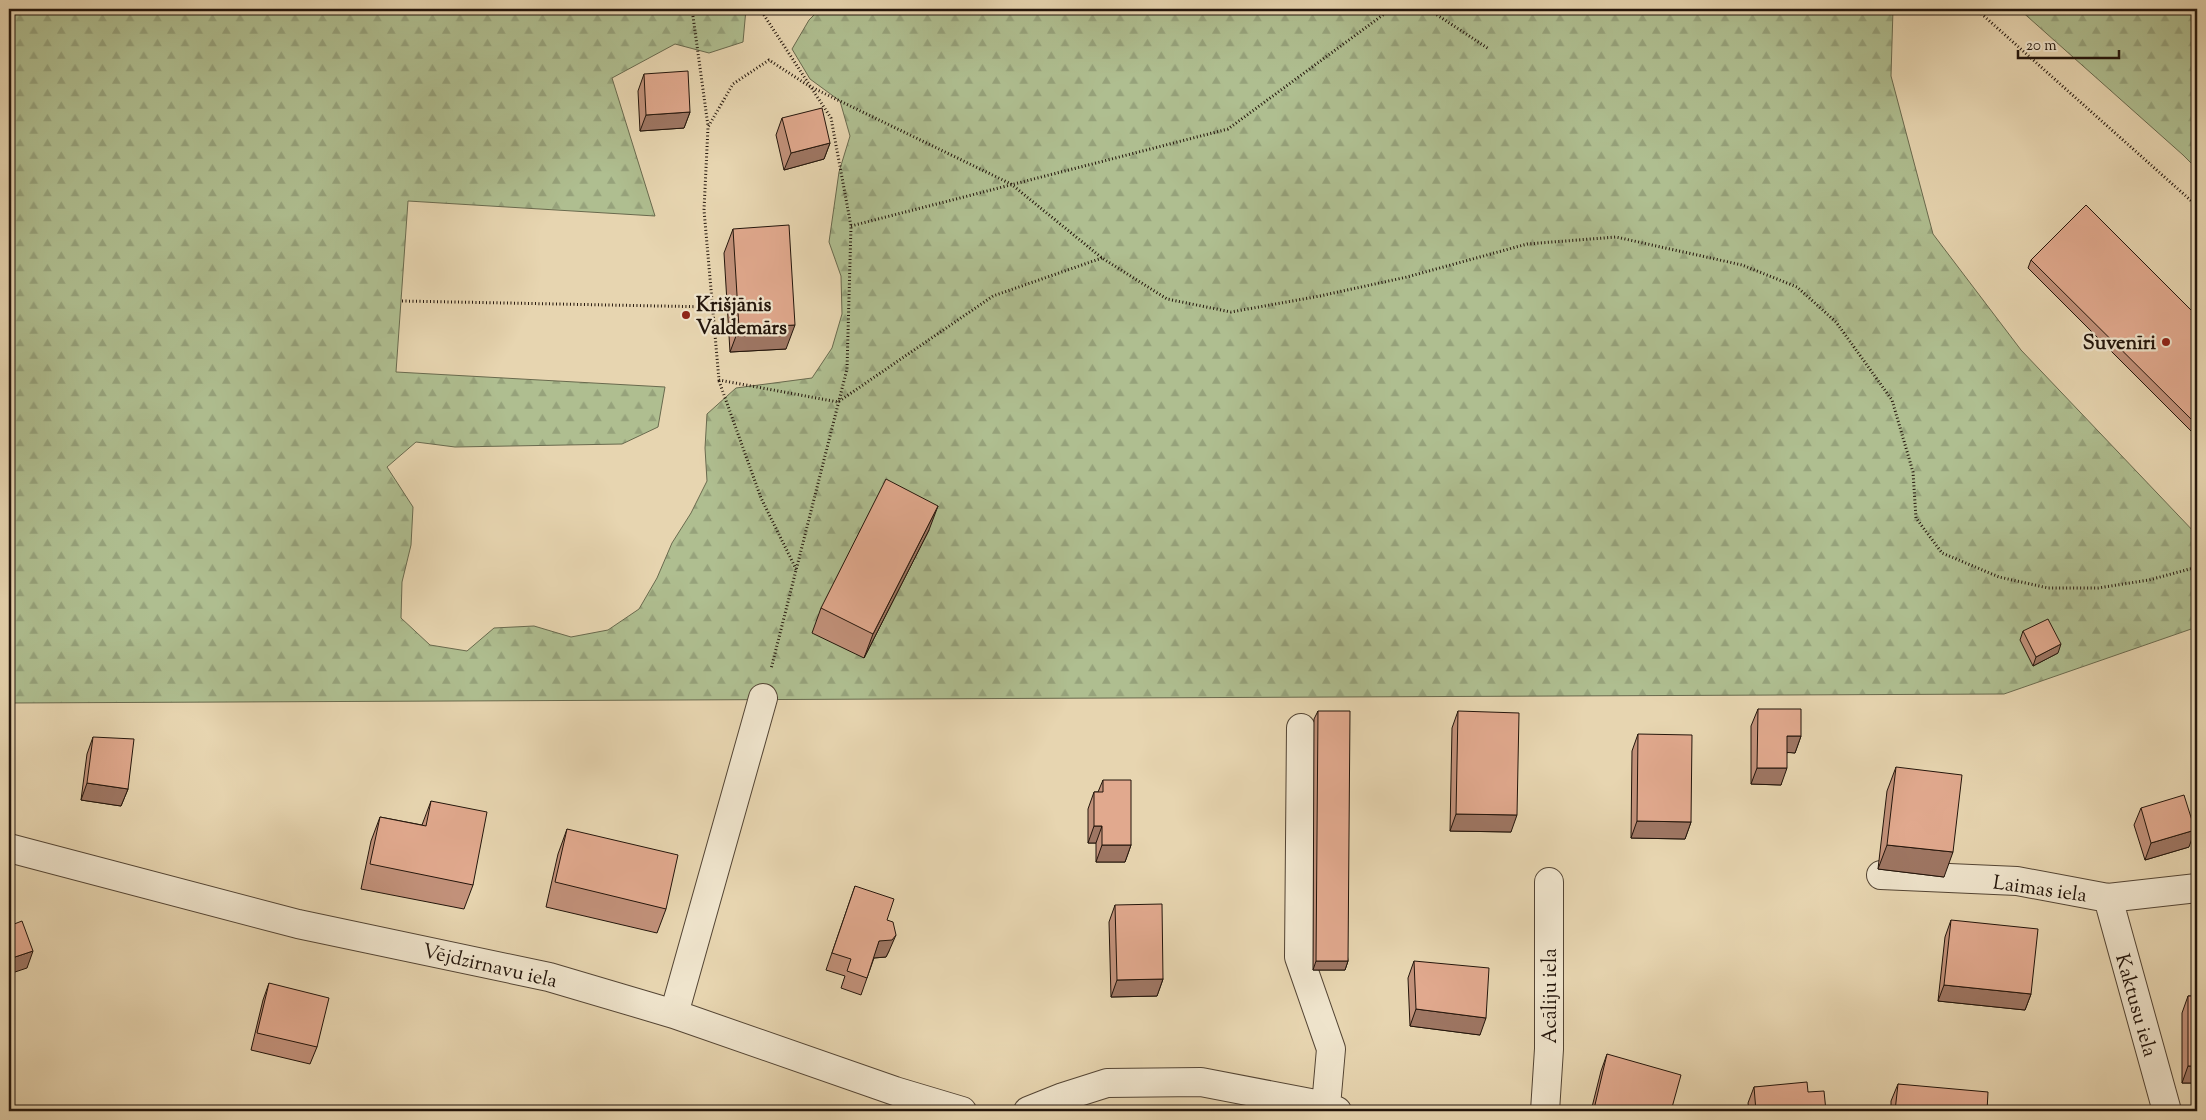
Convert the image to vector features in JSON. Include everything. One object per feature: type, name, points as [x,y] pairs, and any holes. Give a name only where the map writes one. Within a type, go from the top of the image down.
[{"type":"street","points":[[674,1014],[763,698]]},
{"type":"street","points":[[1028,1111],[1063,1097],[1107,1083],[1201,1082],[1332,1109],[1331,1049],[1299,957],[1300,728]]},
{"type":"street","name":"Vējdzirnavu iela","points":[[9,848],[298,924],[549,977],[674,1014],[895,1091],[962,1111]]},
{"type":"street","name":"Laimas iela","points":[[1881,875],[2016,881],[2108,898],[2197,888]]},
{"type":"street","name":"Acāliju iela","points":[[1545,1111],[1549,1049],[1549,882]]},
{"type":"street","name":"Kaktusu iela","points":[[2108,898],[2167,1111]]},
{"type":"path","points":[[692,9],[708,127],[704,210],[719,380],[761,498],[797,572]]},
{"type":"path","points":[[760,9],[831,118],[851,226],[847,369],[797,572],[763,698]]},
{"type":"path","points":[[851,226],[1228,129],[1391,9]]},
{"type":"path","points":[[1428,9],[1489,49]]},
{"type":"path","points":[[1977,9],[2197,206]]},
{"type":"path","points":[[708,127],[733,84],[769,60],[809,86],[935,145],[1011,184],[1102,258],[1167,299],[1231,312],[1320,296],[1407,277],[1527,244],[1616,237],[1742,265],[1796,287],[1836,322],[1892,400],[1913,472],[1916,518],[1942,553],[1999,577],[2048,588],[2098,588],[2149,580],[2197,567]]},
{"type":"path","points":[[719,380],[838,402],[993,296],[1102,258]]},
{"type":"path","points":[[402,302],[712,307]]},
{"type":"green space","points":[[9,9],[746,9],[743,42],[709,53],[675,44],[612,78],[655,216],[408,201],[396,372],[665,387],[658,427],[622,444],[455,447],[416,442],[387,467],[413,507],[411,545],[402,582],[401,618],[430,645],[467,651],[494,628],[534,626],[571,637],[608,630],[639,609],[657,578],[672,543],[691,513],[707,481],[705,448],[707,414],[736,388],[812,378],[832,348],[842,314],[841,276],[829,242],[839,172],[850,136],[840,101],[810,79],[792,49],[809,20],[820,9],[1893,9],[1891,76],[1933,234],[2021,350],[2197,535],[2197,627],[2004,694],[9,703]]},
{"type":"green space","points":[[2019,9],[2197,9],[2197,169],[2183,155]]},
{"type":"building","points":[[688,71],[690,112],[646,115],[644,74]]},
{"type":"building","points":[[822,108],[830,143],[791,153],[782,118]]},
{"type":"building","points":[[2086,205],[2197,316],[2197,425],[2031,260]]},
{"type":"building","points":[[789,225],[795,325],[739,328],[733,229]]},
{"type":"building","points":[[886,479],[938,506],[873,634],[821,608]]},
{"type":"building","points":[[2048,619],[2061,644],[2036,657],[2023,631]]},
{"type":"building","points":[[1758,709],[1801,709],[1801,736],[1787,736],[1787,768],[1757,768]]},
{"type":"building","points":[[1318,711],[1350,711],[1348,961],[1316,961]]},
{"type":"building","points":[[1458,711],[1519,713],[1517,815],[1456,814]]},
{"type":"building","points":[[1638,734],[1692,735],[1691,822],[1637,821]]},
{"type":"building","points":[[93,737],[134,739],[128,789],[87,783]]},
{"type":"building","points":[[1896,767],[1962,775],[1953,852],[1887,845]]},
{"type":"building","points":[[1103,780],[1131,780],[1131,845],[1102,845],[1102,826],[1094,826],[1094,792],[1103,792]]},
{"type":"building","points":[[2184,795],[2195,830],[2151,843],[2141,808]]},
{"type":"building","points":[[431,801],[487,812],[473,885],[370,864],[380,817],[426,826]]},
{"type":"building","points":[[567,829],[678,855],[666,909],[555,882]]},
{"type":"building","points":[[855,886],[894,899],[887,920],[893,922],[896,935],[892,940],[879,941],[867,978],[847,971],[851,959],[832,953]]},
{"type":"building","points":[[1162,904],[1163,979],[1117,980],[1115,905]]},
{"type":"building","points":[[1951,920],[2038,929],[2031,994],[1944,985]]},
{"type":"building","points":[[22,921],[33,951],[9,959],[9,926]]},
{"type":"building","points":[[1414,961],[1489,968],[1486,1018],[1416,1009]]},
{"type":"building","points":[[269,983],[329,998],[317,1047],[257,1033]]},
{"type":"building","points":[[2188,996],[2197,996],[2197,1066],[2188,1066]]},
{"type":"building","points":[[1607,1054],[1681,1075],[1671,1111],[1603,1111],[1594,1109]]},
{"type":"building","points":[[1807,1082],[1808,1092],[1824,1091],[1826,1111],[1756,1111],[1754,1087]]},
{"type":"building","points":[[1898,1084],[1988,1092],[1987,1111],[1895,1111]]},
{"type":"place","name":"Krišjānis Valdemārs","points":[[686,315]]},
{"type":"place","name":"Suvenīri","points":[[2166,342]]}]
